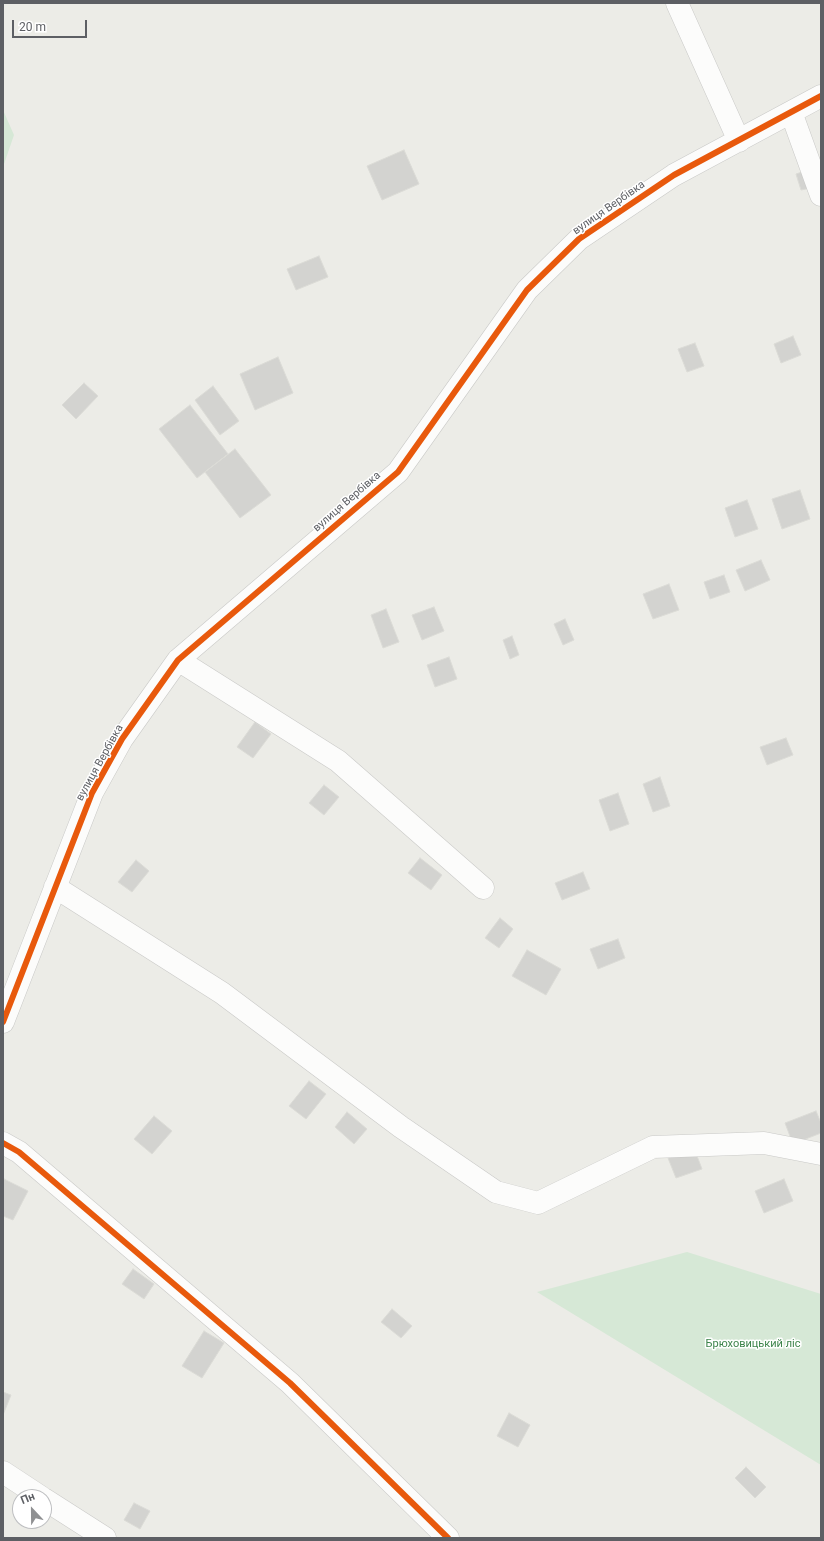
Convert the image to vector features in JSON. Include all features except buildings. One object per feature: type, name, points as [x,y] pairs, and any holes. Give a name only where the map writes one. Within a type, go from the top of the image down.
[{"type":"street","points":[[677,3],[739,141]]},
{"type":"street","name":"вулиця Вербівка","points":[[3,1022],[92,793],[122,739],[178,660],[398,472],[527,290],[579,239],[674,175],[821,96]]},
{"type":"street","points":[[791,112],[821,195]]},
{"type":"street","points":[[178,660],[338,761],[483,888]]},
{"type":"street","points":[[55,887],[222,994],[401,1127],[496,1192],[538,1203],[653,1147],[764,1143],[821,1154]]},
{"type":"street","points":[[3,1143],[19,1152],[290,1383],[448,1538]]},
{"type":"street","points":[[3,1472],[29,1489]]},
{"type":"street","points":[[52,1504],[105,1538]]},
{"type":"green space","points":[[3,110],[14,135],[3,167]]},
{"type":"green space","name":"Брюховицький ліс","points":[[687,1252],[821,1294],[821,1465],[537,1292]]},
{"type":"cycle path","points":[[3,1022],[92,793],[122,739],[178,660],[398,472],[527,290],[579,239],[674,175],[821,96]]},
{"type":"cycle path","points":[[3,1143],[19,1152],[290,1383],[448,1538]]}]
